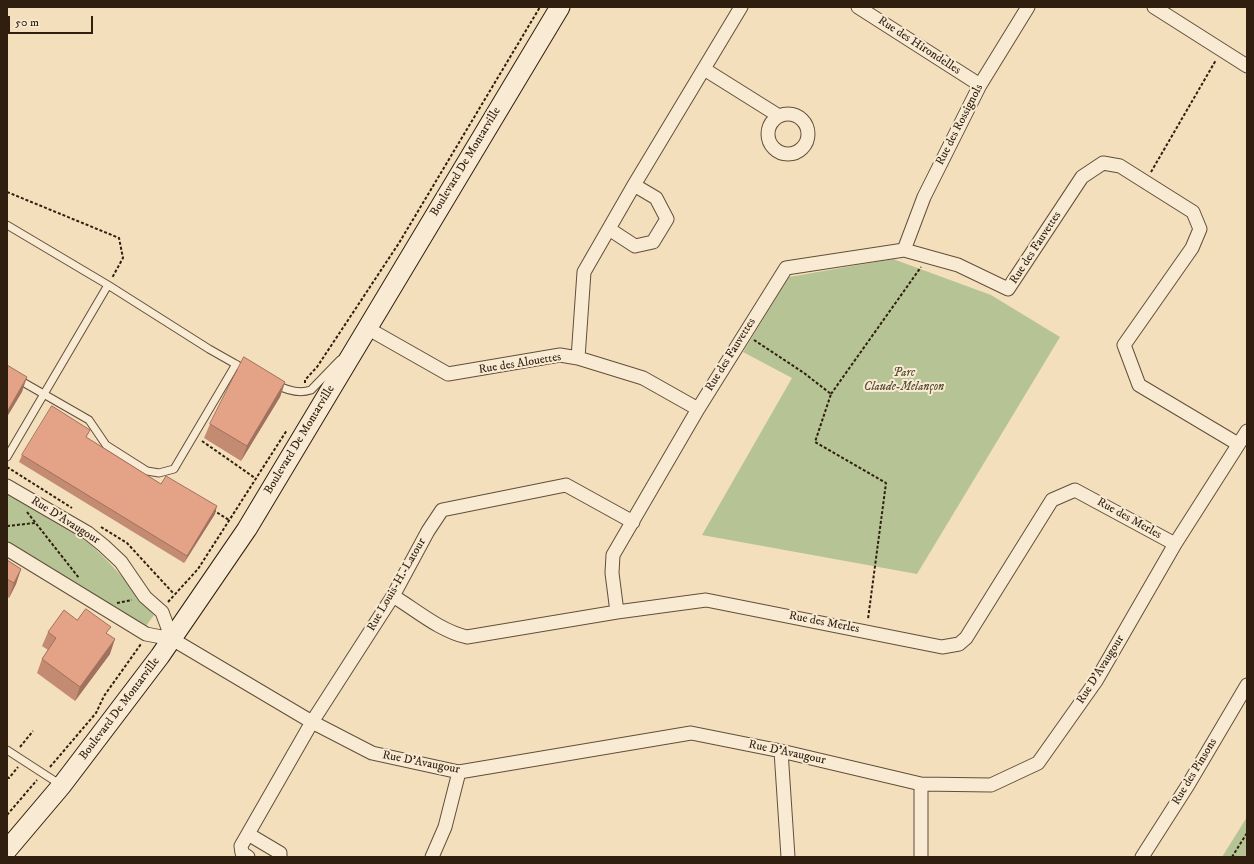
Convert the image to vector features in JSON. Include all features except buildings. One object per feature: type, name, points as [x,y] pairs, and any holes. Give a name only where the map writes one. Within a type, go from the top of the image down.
[{"type":"street","name":"Boulevard De Montarville","points":[[7,850],[62,786],[187,620],[247,529],[560,7]]},
{"type":"street","points":[[578,358],[584,272],[634,185],[741,7]]},
{"type":"street","name":"Rue des Hirondelles","points":[[858,7],[980,85]]},
{"type":"street","name":"Rue des Rossignols","points":[[904,250],[924,198],[980,85],[1028,7]]},
{"type":"street","points":[[1154,7],[1247,66]]},
{"type":"street","points":[[704,69],[779,116]]},
{"type":"street","name":"Rue des Fauvettes","points":[[617,612],[612,580],[613,555],[698,409],[786,268],[904,250],[958,265],[1008,290],[1082,177],[1103,163],[1120,166],[1193,212],[1200,229],[1192,248],[1124,345],[1139,384],[1238,444]]},
{"type":"street","points":[[609,229],[635,246],[653,242],[667,219],[656,198],[634,185]]},
{"type":"street","name":"Rue des Alouettes","points":[[362,335],[448,374],[560,356],[578,358],[643,378],[698,409]]},
{"type":"street","name":"Rue D'Avaugour","points":[[7,549],[146,634],[172,639],[312,722],[372,753],[459,772],[691,733],[781,751],[921,784],[991,785],[1038,763],[1096,681],[1175,544],[1247,431]]},
{"type":"street","name":"Rue Louis-H.-Latour","points":[[248,857],[242,853],[241,846],[312,722],[393,596],[428,531],[442,510],[566,485],[633,522]]},
{"type":"street","name":"Rue D'Avaugour","points":[[7,486],[88,533],[104,546],[121,562],[145,597],[162,612],[172,639]]},
{"type":"street","name":"Rue des Merles","points":[[393,596],[452,632],[467,637],[617,612],[706,600],[942,647],[959,644],[966,638],[1052,500],[1075,490],[1175,544]]},
{"type":"street","name":"Rue des Pinsons","points":[[1142,857],[1188,786],[1247,685]]},
{"type":"street","points":[[781,751],[788,857]]},
{"type":"street","points":[[432,857],[445,827],[459,772]]},
{"type":"street","points":[[921,784],[921,857]]},
{"type":"street","points":[[248,834],[280,853],[280,857]]},
{"type":"lane","points":[[7,225],[108,285],[209,349],[249,371]]},
{"type":"lane","points":[[7,457],[108,285]]},
{"type":"lane","points":[[268,381],[292,391],[305,392],[311,390],[362,335]]},
{"type":"lane","points":[[7,373],[88,420],[106,445],[147,470],[153,472],[167,472],[174,469],[236,364]]},
{"type":"lane","points":[[7,750],[62,786]]},
{"type":"path","name":"Boulevard De Montarville","points":[[304,386],[305,380],[317,367],[400,243],[540,7]]},
{"type":"path","points":[[1145,182],[1222,50]]},
{"type":"path","points":[[7,192],[119,238],[122,258],[108,285]]},
{"type":"path","points":[[866,632],[886,483],[815,442],[831,394],[929,256]]},
{"type":"path","points":[[744,334],[804,373],[831,394]]},
{"type":"path","name":"Boulevard De Montarville","points":[[167,604],[198,569],[288,430]]},
{"type":"path","points":[[194,435],[256,478]]},
{"type":"path","points":[[210,508],[229,520]]},
{"type":"path","points":[[26,511],[82,582]]},
{"type":"path","points":[[7,526],[35,523]]},
{"type":"path","points":[[101,606],[145,597]]},
{"type":"path","name":"Boulevard De Montarville","points":[[54,764],[96,713],[104,696],[130,662],[141,645],[143,639]]},
{"type":"path","points":[[14,755],[33,731]]},
{"type":"path","points":[[7,777],[8,778],[24,761]]},
{"type":"path","points":[[7,815],[40,776]]},
{"type":"path","points":[[1232,857],[1247,834]]},
{"type":"green space","name":"Parc Claude-Melançon","points":[[893,259],[991,295],[1060,337],[917,574],[702,535],[792,378],[743,352],[789,277]]},
{"type":"green space","points":[[7,491],[63,524],[101,554],[154,615],[146,626],[102,602],[7,545]]},
{"type":"green space","points":[[1247,817],[1247,857],[1222,857]]}]
